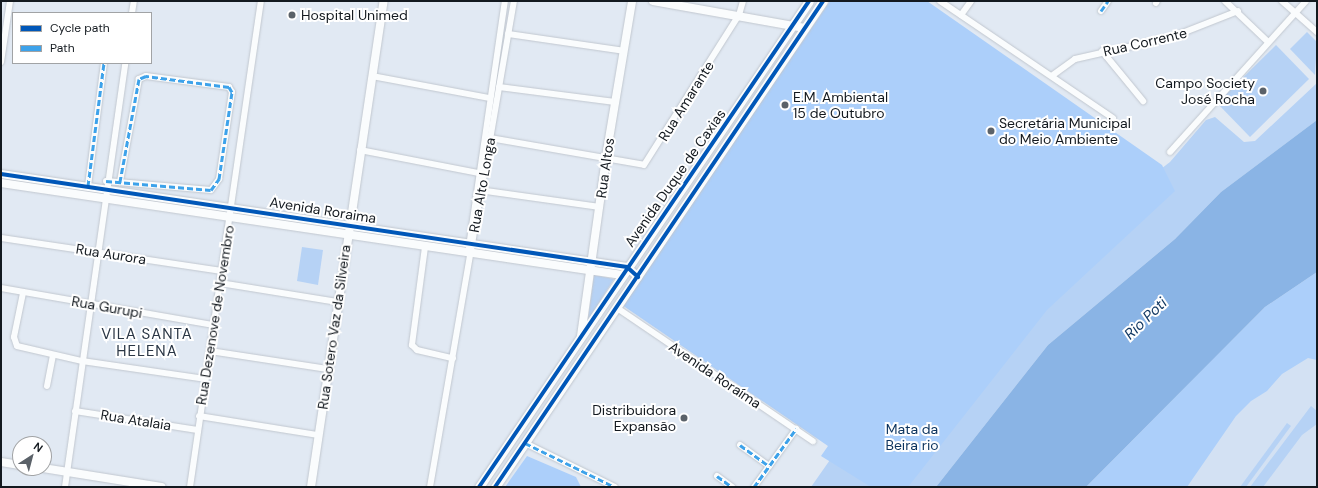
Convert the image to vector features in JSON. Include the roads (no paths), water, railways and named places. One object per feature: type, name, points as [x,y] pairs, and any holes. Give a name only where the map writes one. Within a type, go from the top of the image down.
[{"type":"main road","name":"Avenida Duque de Caxias","points":[[479,487],[624,271],[809,1]]},
{"type":"main road","name":"Avenida Duque de Caxias","points":[[495,487],[823,1]]},
{"type":"street","points":[[1,62],[10,1]]},
{"type":"street","points":[[132,12],[134,1]]},
{"type":"street","name":"Rua Dezenove de Novembro","points":[[190,487],[199,416],[214,325],[261,1]]},
{"type":"street","name":"Rua Sotero Vaz da Silveira","points":[[311,487],[348,225],[384,1]]},
{"type":"street","name":"Rua Alto Longa","points":[[478,190],[478,173],[505,1]]},
{"type":"street","name":"Rua Alto Longa","points":[[470,243],[478,190],[490,138],[514,1]]},
{"type":"street","name":"Rua Altos","points":[[581,336],[593,266],[606,157],[632,1]]},
{"type":"street","points":[[653,1],[687,4],[739,15],[794,24],[804,28]]},
{"type":"street","name":"Rua Amarante","points":[[606,157],[646,163],[739,15],[743,1]]},
{"type":"street","points":[[940,1],[1053,75],[1113,118]]},
{"type":"street","points":[[961,15],[971,1]]},
{"type":"street","points":[[1101,11],[1108,1]]},
{"type":"street","points":[[1225,1],[1238,11],[1267,41]]},
{"type":"street","points":[[1282,1],[1296,11],[1317,32]]},
{"type":"street","points":[[1170,152],[1267,41],[1306,1]]},
{"type":"street","name":"Rua Corrente","points":[[1053,75],[1075,59],[1102,51],[1172,38],[1238,11]]},
{"type":"street","points":[[508,34],[624,51]]},
{"type":"street","points":[[1102,51],[1143,101]]},
{"type":"street","points":[[88,186],[104,64]]},
{"type":"street","points":[[65,487],[96,252],[125,64]]},
{"type":"street","points":[[106,185],[120,182],[208,191],[214,187],[220,171],[232,92],[229,88],[146,76],[139,79],[120,182]]},
{"type":"street","points":[[372,76],[490,98]]},
{"type":"street","points":[[499,87],[615,102]]},
{"type":"street","points":[[490,138],[606,157]]},
{"type":"street","points":[[360,150],[478,173]]},
{"type":"street","name":"Avenida Roraima","points":[[1,174],[22,181],[104,199],[470,254],[593,266]]},
{"type":"street","name":"Avenida Roraima","points":[[1,183],[22,181],[88,186],[106,185],[231,207],[470,243],[624,271]]},
{"type":"street","points":[[478,190],[600,207]]},
{"type":"street","name":"Rua Aurora","points":[[1,238],[221,271]]},
{"type":"street","points":[[430,487],[453,358],[470,254],[470,243]]},
{"type":"street","points":[[425,247],[412,345],[417,350],[453,358]]},
{"type":"street","points":[[624,271],[638,277]]},
{"type":"street","points":[[220,283],[337,302]]},
{"type":"street","name":"Rua Gurupi","points":[[1,288],[214,325]]},
{"type":"street","points":[[23,293],[14,342],[21,347],[53,356],[205,379]]},
{"type":"street","name":"Avenida Roraíma","points":[[617,308],[813,441]]},
{"type":"street","points":[[210,351],[328,369]]},
{"type":"street","points":[[47,386],[53,356]]},
{"type":"street","name":"Rua Atalaia","points":[[75,411],[198,430]]},
{"type":"street","points":[[199,416],[318,435]]},
{"type":"street","points":[[754,487],[796,429]]},
{"type":"street","points":[[524,443],[614,487]]},
{"type":"street","points":[[740,445],[769,466]]},
{"type":"street","points":[[1,462],[12,463]]},
{"type":"street","points":[[52,469],[162,487]]},
{"type":"street","points":[[717,476],[732,487]]},
{"type":"water","name":"Rio Poti","points":[[1317,120],[1317,272],[1265,307],[1086,487],[936,487],[1048,345],[1175,239],[1221,192]]},
{"type":"place","name":"Hospital Unimed","points":[[292,15]]},
{"type":"place","name":"Campo Society José Rocha","points":[[1263,91]]},
{"type":"place","name":"E.M. Ambiental 15 de Outubro","points":[[785,105]]},
{"type":"place","name":"Secretária Municipal do Meio Ambiente","points":[[991,131]]},
{"type":"place","name":"Distribuidora Expansão","points":[[684,418]]},
{"type":"district","name":"VILA SANTA HELENA","points":[[147,342]]},
{"type":"park label","name":"Mata da Beira rio","points":[[912,438]]}]
